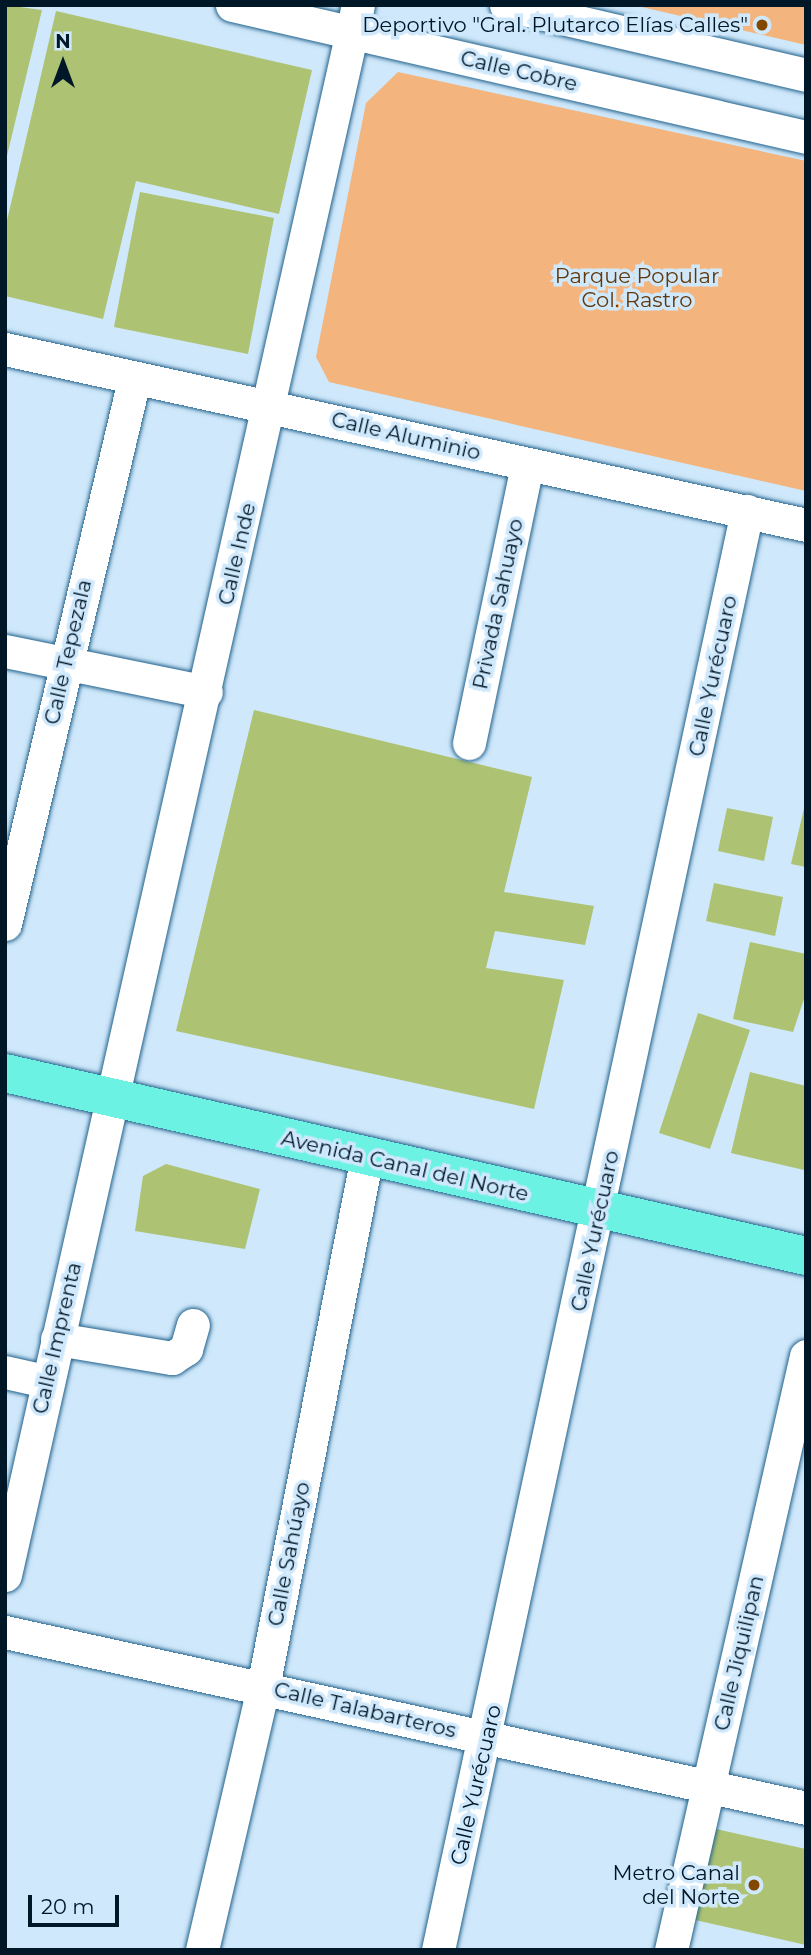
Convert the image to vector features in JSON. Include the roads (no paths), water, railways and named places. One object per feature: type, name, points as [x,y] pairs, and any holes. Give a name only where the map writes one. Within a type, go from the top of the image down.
[{"type":"main road","name":"Avenida Canal del Norte","points":[[5,1073],[112,1101],[806,1256]]},
{"type":"street","name":"Calle Cobre","points":[[232,5],[355,19],[806,137]]},
{"type":"street","points":[[506,5],[806,75]]},
{"type":"street","name":"Calle Inde","points":[[112,1101],[355,19]]},
{"type":"street","name":"Calle Aluminio","points":[[7,357],[270,404],[527,465],[806,525]]},
{"type":"street","name":"Calle Tepezala","points":[[5,924],[134,380]]},
{"type":"street","name":"Privada Sahuayo","points":[[469,743],[527,465]]},
{"type":"street","name":"Calle Yurécuaro","points":[[438,1950],[488,1737],[747,511]]},
{"type":"street","points":[[5,651],[206,692]]},
{"type":"street","name":"Calle Imprenta","points":[[5,1575],[45,1381],[112,1101]]},
{"type":"street","name":"Calle Sahúayo","points":[[202,1950],[263,1687],[367,1156]]},
{"type":"street","points":[[57,1339],[172,1358],[186,1349],[193,1325]]},
{"type":"street","name":"Calle Jiquilipan","points":[[670,1950],[806,1356]]},
{"type":"street","points":[[5,1372],[45,1381]]},
{"type":"street","name":"Calle Talabarteros","points":[[5,1632],[806,1808]]},
{"type":"place","name":"Deportivo \"Gral. Plutarco Elías Calles\"","points":[[762,25]]},
{"type":"place","name":"Metro Canal del Norte","points":[[754,1885]]},
{"type":"park label","name":"Parque Popular Col. Rastro","points":[[637,288]]}]
